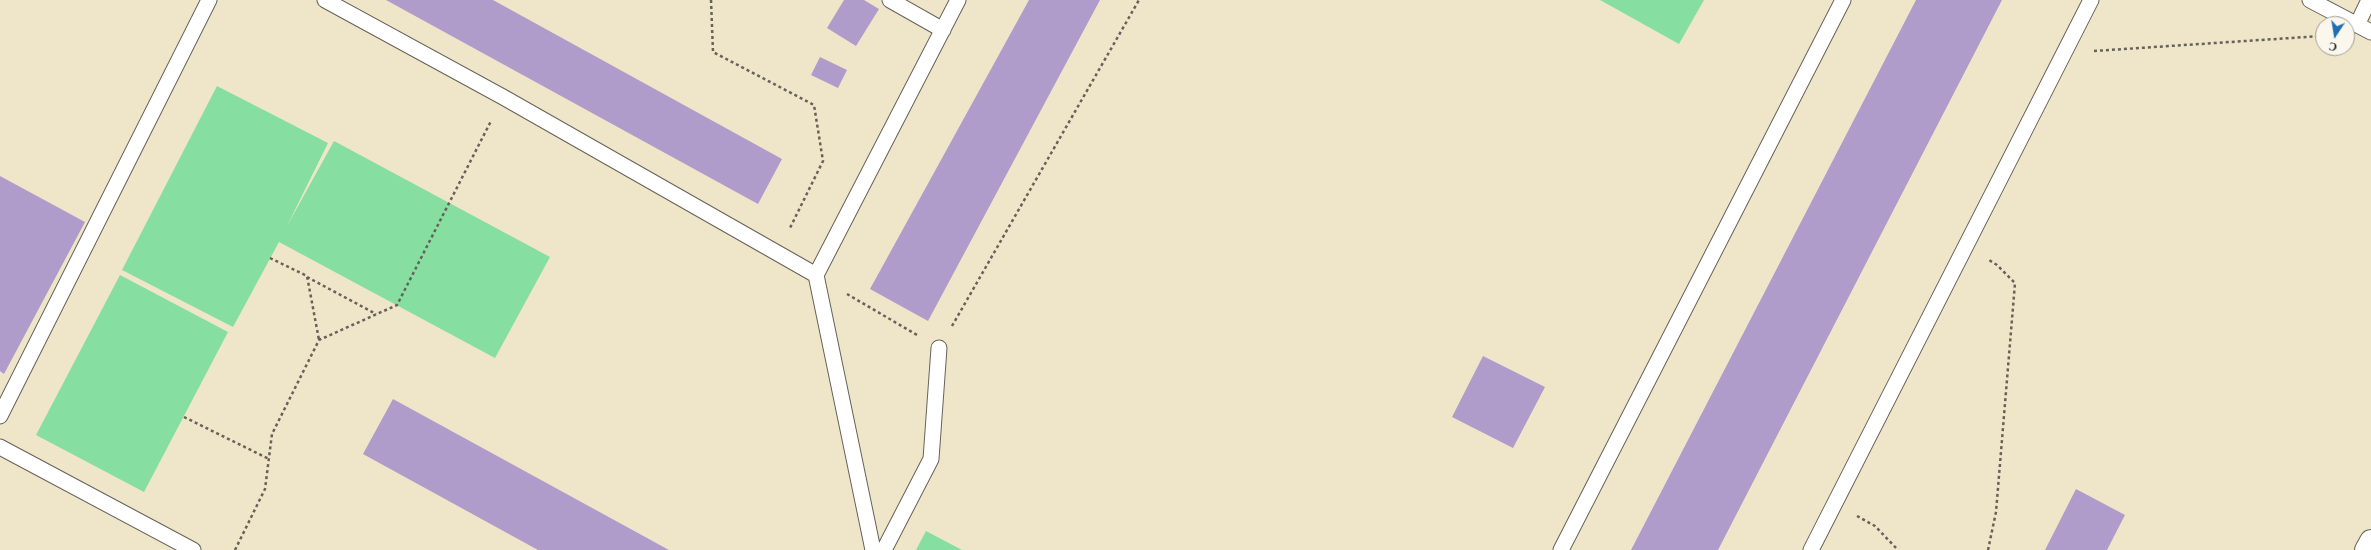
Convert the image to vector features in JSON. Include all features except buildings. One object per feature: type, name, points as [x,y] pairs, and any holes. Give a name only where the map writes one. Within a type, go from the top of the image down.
[{"type":"main road","points":[[2366,550],[2371,541]]},
{"type":"lane","points":[[0,416],[209,0]]},
{"type":"lane","points":[[326,0],[503,97],[816,275]]},
{"type":"lane","points":[[890,0],[943,30]]},
{"type":"lane","points":[[873,550],[816,275],[958,0]]},
{"type":"lane","points":[[1561,550],[1843,0]]},
{"type":"lane","points":[[1810,550],[2091,0]]},
{"type":"lane","points":[[2310,0],[2371,32]]},
{"type":"lane","points":[[2357,25],[2369,0]]},
{"type":"lane","points":[[884,550],[931,459],[939,348]]},
{"type":"lane","points":[[0,447],[193,550]]},
{"type":"path","points":[[711,0],[713,52],[814,105],[823,161],[777,254]]},
{"type":"path","points":[[816,275],[939,348],[1139,0]]},
{"type":"path","points":[[2064,53],[2315,38]]},
{"type":"path","points":[[319,340],[396,305],[503,97]]},
{"type":"path","points":[[1965,247],[1997,265],[2015,283],[1996,512],[1988,550]]},
{"type":"path","points":[[270,258],[307,276],[376,314]]},
{"type":"path","points":[[235,550],[265,490],[272,434],[319,340],[307,276]]},
{"type":"path","points":[[184,416],[269,459]]},
{"type":"path","points":[[1835,502],[1875,526],[1898,550]]},
{"type":"green space","points":[[1600,0],[1704,0],[1679,44]]},
{"type":"green space","points":[[217,86],[328,143],[287,226],[334,141],[550,257],[495,358],[279,242],[233,327],[122,270]]},
{"type":"green space","points":[[120,275],[228,332],[144,492],[36,435]]},
{"type":"green space","points":[[926,531],[962,550],[916,550]]}]
